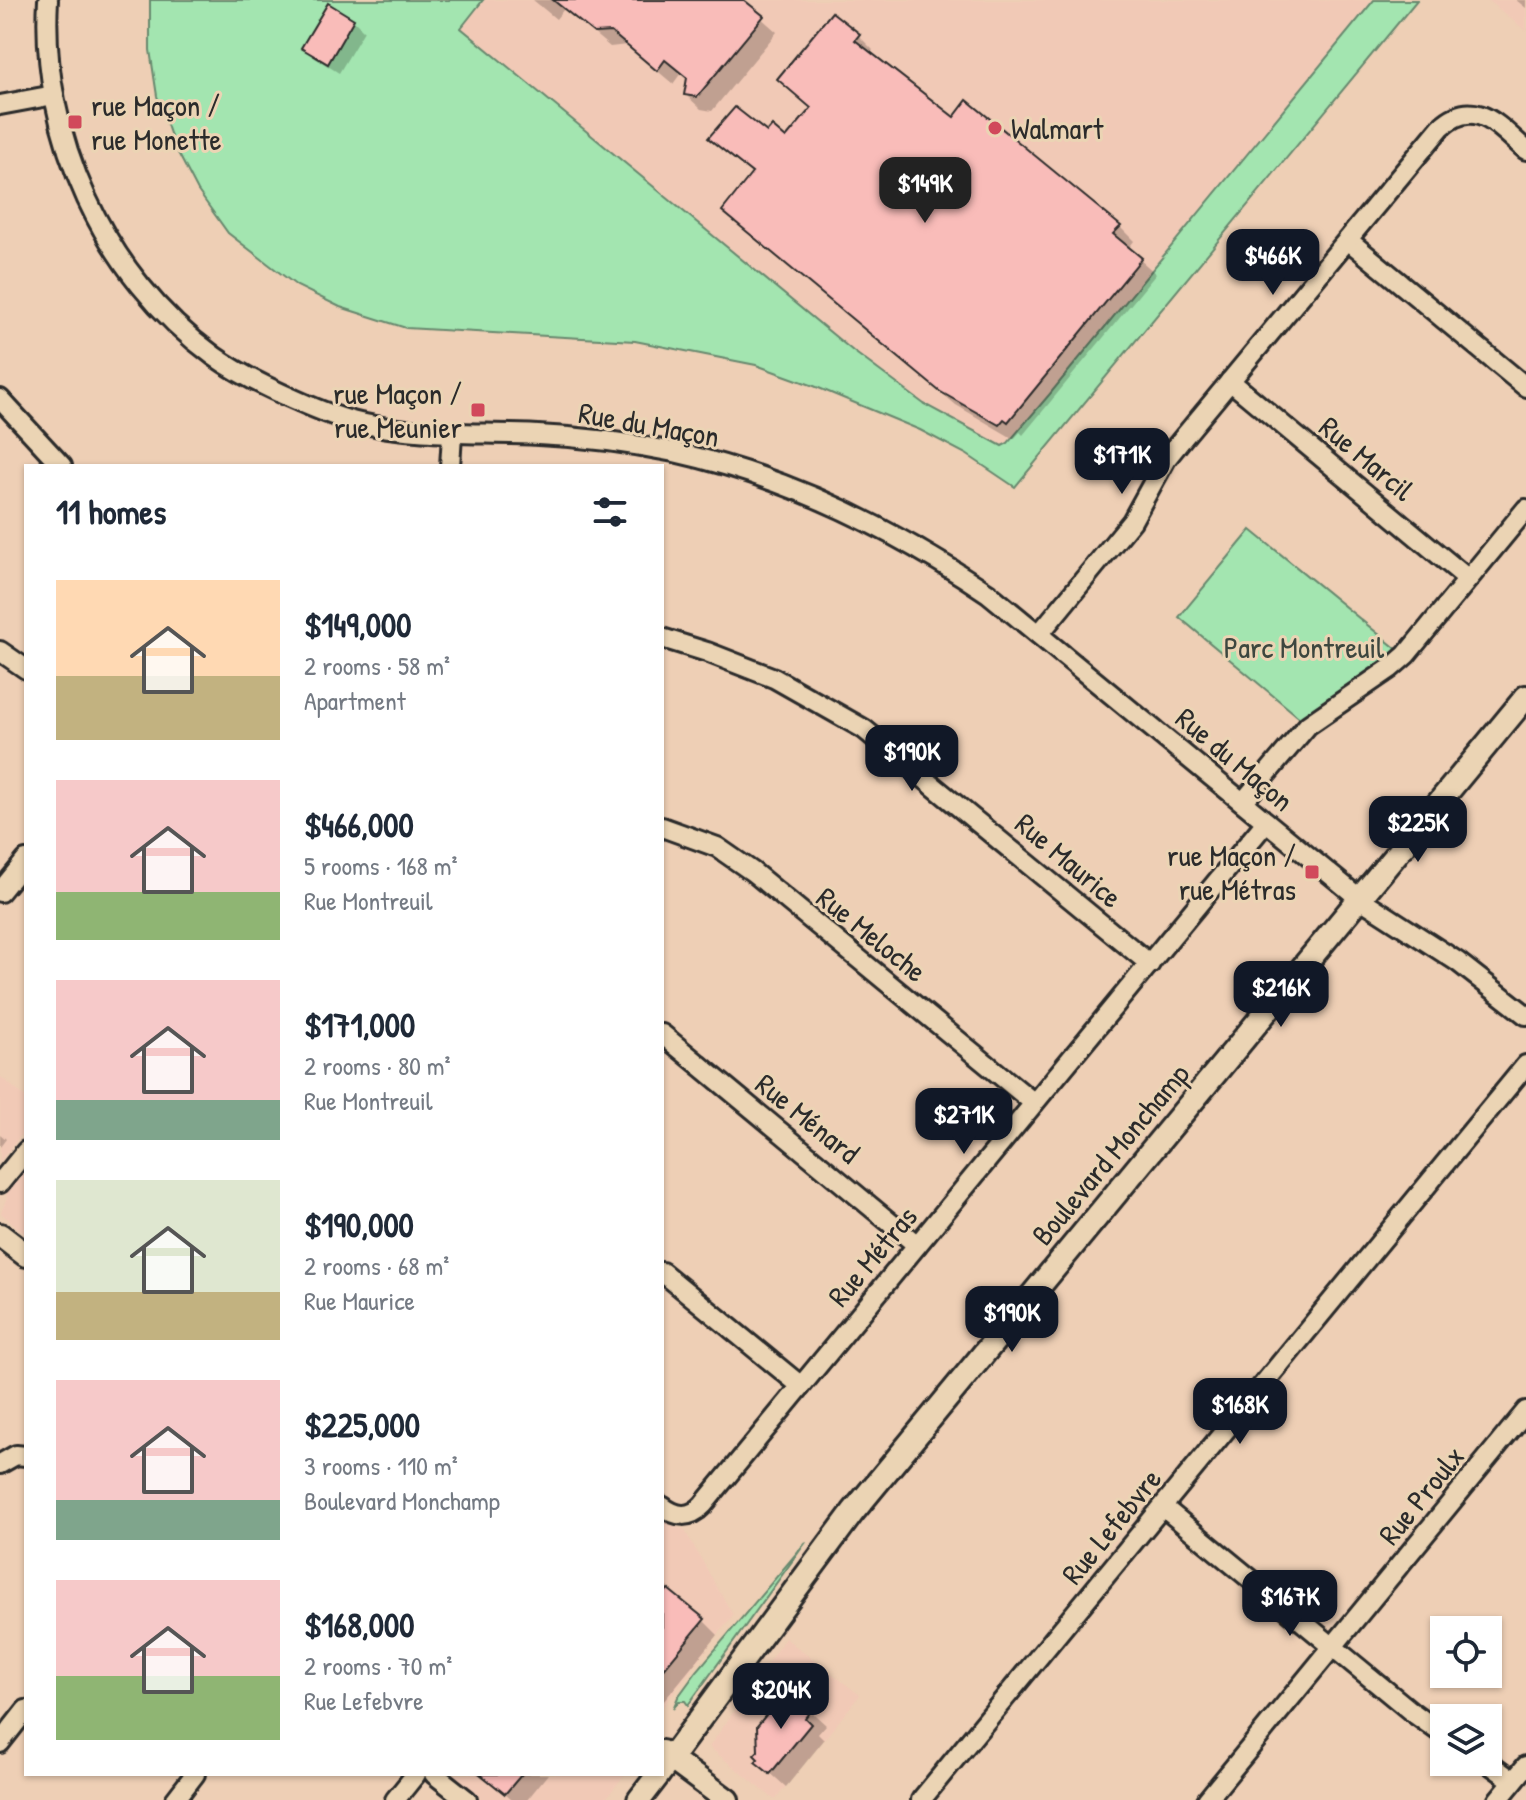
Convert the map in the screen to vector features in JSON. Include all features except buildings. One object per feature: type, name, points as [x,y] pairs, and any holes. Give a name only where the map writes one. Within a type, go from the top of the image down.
[{"type":"street","name":"Rue du Maçon","points":[[48,0],[48,52],[54,95],[75,171],[110,243],[142,286],[198,343],[252,379],[337,417],[378,427],[452,435],[539,435],[616,442],[699,458],[784,485],[839,508],[926,552],[988,593],[1040,633],[1359,898],[1458,962],[1526,1015]]},
{"type":"street","points":[[0,105],[54,95]]},
{"type":"street","points":[[1040,633],[1132,521],[1166,459],[1450,118],[1476,113],[1495,124],[1526,150]]},
{"type":"street","points":[[1348,240],[1526,387]]},
{"type":"street","name":"Rue Marcil","points":[[1230,381],[1468,579]]},
{"type":"street","points":[[0,399],[60,464]]},
{"type":"street","points":[[450,464],[452,435]]},
{"type":"street","points":[[1243,802],[1308,725],[1399,662],[1526,509]]},
{"type":"street","name":"Rue Maurice","points":[[664,639],[774,678],[864,729],[1150,964]]},
{"type":"street","points":[[0,651],[24,668]]},
{"type":"street","name":"Boulevard Monchamp","points":[[664,1764],[853,1512],[1526,697]]},
{"type":"street","name":"Rue Métras","points":[[664,1507],[677,1515],[692,1514],[698,1510],[1266,822]]},
{"type":"street","name":"Rue Meloche","points":[[664,828],[717,847],[753,872],[1034,1103]]},
{"type":"street","points":[[0,892],[24,862]]},
{"type":"street","name":"Rue Ménard","points":[[664,1036],[917,1245]]},
{"type":"street","name":"Rue Lefebvre","points":[[921,1800],[1526,1065]]},
{"type":"street","points":[[0,1183],[24,1153]]},
{"type":"street","points":[[0,1235],[24,1253]]},
{"type":"street","points":[[664,1274],[801,1386]]},
{"type":"street","name":"Rue Proulx","points":[[1207,1800],[1526,1411]]},
{"type":"street","points":[[0,1464],[16,1455],[24,1456]]},
{"type":"street","points":[[1163,1507],[1430,1724]]},
{"type":"street","points":[[0,1743],[24,1713]]},
{"type":"street","points":[[664,1764],[727,1800]]},
{"type":"street","points":[[1498,1800],[1526,1766]]},
{"type":"street","points":[[1502,1773],[1513,1781]]},
{"type":"street","points":[[175,1800],[193,1776]]},
{"type":"street","points":[[395,1800],[414,1776]]},
{"type":"street","points":[[437,1776],[467,1800]]},
{"type":"street","name":"Boulevard Monchamp","points":[[639,1800],[656,1776]]},
{"type":"shaded area","points":[[483,0],[1374,0],[1049,395],[1002,446],[924,404],[853,351],[460,28]]},
{"type":"shaded area","points":[[1488,0],[1526,0],[1526,31]]},
{"type":"shaded area","points":[[0,1076],[24,1096],[24,1131],[0,1161]]},
{"type":"shaded area","points":[[24,1172],[24,1233],[1,1213],[6,1194]]},
{"type":"shaded area","points":[[664,1519],[684,1529],[733,1615],[664,1705]]},
{"type":"shaded area","points":[[785,1638],[860,1695],[775,1800],[709,1747]]},
{"type":"shaded area","points":[[451,1776],[623,1776],[605,1800],[481,1800]]},
{"type":"green space","points":[[150,0],[483,0],[461,28],[853,351],[924,404],[1002,446],[1049,395],[1374,0],[1417,0],[1015,487],[966,454],[920,430],[756,365],[635,341],[406,328],[340,307],[297,286],[228,233],[198,191],[174,145],[157,96],[150,50]]},
{"type":"green space","name":"Parc Montreuil","points":[[1251,530],[1398,650],[1301,719],[1179,617]]},
{"type":"green space","points":[[806,1542],[688,1705],[685,1701],[679,1701],[673,1709],[697,1671]]},
{"type":"place","name":"rue Maçon / rue Monette","points":[[75,122]]},
{"type":"place","name":"Walmart","points":[[995,128]]},
{"type":"place","name":"rue Maçon / rue Meunier","points":[[478,410]]},
{"type":"place","name":"rue Maçon / rue Métras","points":[[1312,872]]}]
